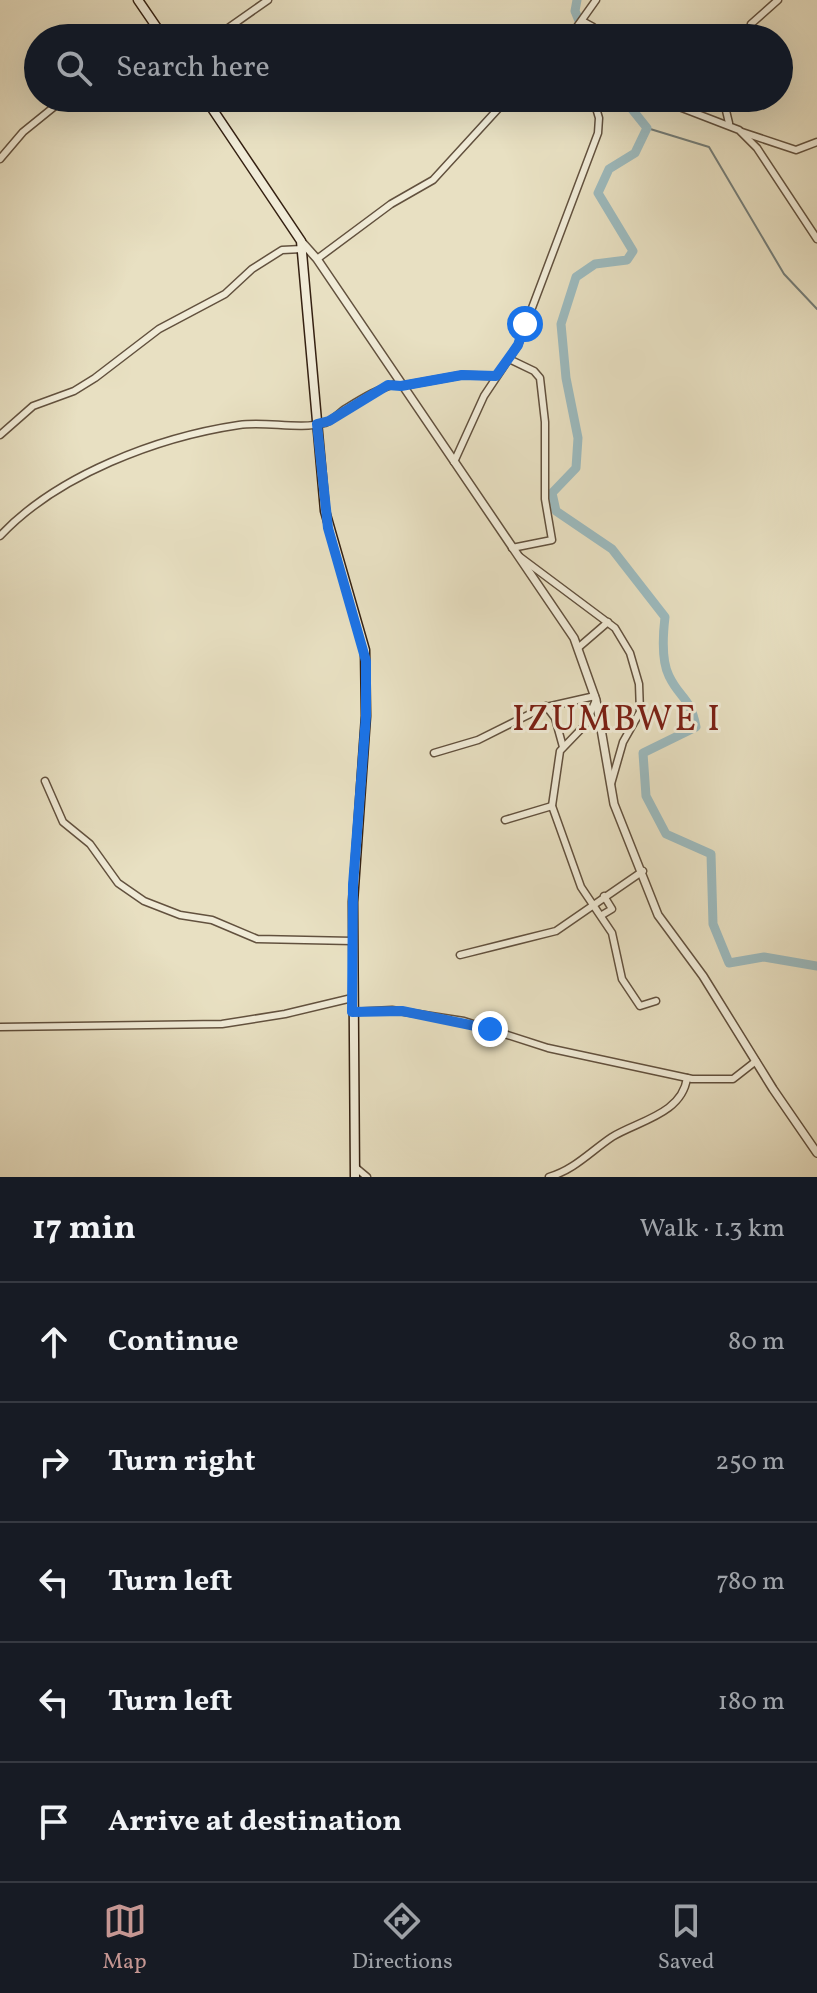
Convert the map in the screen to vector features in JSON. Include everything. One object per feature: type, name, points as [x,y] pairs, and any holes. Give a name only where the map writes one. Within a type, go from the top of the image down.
[{"type":"main road","points":[[138,0],[154,24]]},
{"type":"main road","points":[[214,112],[301,245],[328,528],[366,661],[353,941],[355,1177]]},
{"type":"street","points":[[234,24],[268,0]]},
{"type":"street","points":[[578,24],[596,0]]},
{"type":"street","points":[[751,24],[778,0]]},
{"type":"street","points":[[0,159],[23,132],[48,112]]},
{"type":"street","points":[[317,259],[391,204],[433,180],[495,112]]},
{"type":"street","points":[[454,462],[496,376],[522,334],[598,133],[597,112]]},
{"type":"street","points":[[694,112],[796,150],[817,142]]},
{"type":"street","points":[[724,112],[731,126]]},
{"type":"street","points":[[739,130],[761,154],[817,239]]},
{"type":"street","points":[[0,435],[30,408],[95,378],[159,329],[225,294],[252,269],[282,250],[301,245],[317,259],[579,647],[595,698],[611,788],[661,920],[698,967],[817,1153]]},
{"type":"street","points":[[509,359],[534,371],[540,378],[545,422],[545,499],[552,540],[512,548]]},
{"type":"street","points":[[0,536],[28,511],[70,482],[104,464],[180,438],[232,426],[317,424],[329,421],[384,386],[462,375],[496,376]]},
{"type":"street","points":[[520,557],[608,622],[619,632],[630,653],[641,698],[640,712],[623,742],[611,788]]},
{"type":"street","points":[[579,647],[608,622]]},
{"type":"street","points":[[434,753],[478,740],[546,706],[595,698]]},
{"type":"street","points":[[595,698],[585,725],[563,747],[554,778],[552,806],[579,882],[612,934],[617,965],[631,996],[640,1006],[656,1001]]},
{"type":"street","points":[[546,706],[554,717],[563,747]]},
{"type":"street","points":[[45,781],[63,822],[90,844],[118,883],[144,901],[180,915],[212,920],[257,939],[353,941]]},
{"type":"street","points":[[505,820],[552,806]]},
{"type":"street","points":[[460,955],[556,931],[643,871]]},
{"type":"street","points":[[602,915],[612,909],[604,896]]},
{"type":"street","points":[[0,1027],[222,1024],[285,1014],[352,998]]},
{"type":"street","points":[[352,1012],[392,1010],[464,1021],[540,1047],[687,1078],[733,1079],[756,1061]]},
{"type":"street","points":[[549,1177],[589,1156],[617,1135],[658,1117],[684,1092],[687,1078]]},
{"type":"street","points":[[355,1167],[367,1177]]},
{"type":"waterway","points":[[577,0],[575,11],[580,24]]},
{"type":"waterway","points":[[634,112],[647,128],[635,153],[609,169],[598,193],[633,251],[627,260],[595,264],[576,277],[561,324],[566,378],[578,438],[576,468],[552,493],[556,511],[612,549],[665,617],[663,647],[666,670],[688,703],[696,727],[643,753],[646,796],[666,834],[711,854],[713,924],[729,963],[764,957],[817,966]]},
{"type":"waterway","points":[[647,128],[709,147],[784,274],[817,309]]},
{"type":"district","name":"IZUMBWE I","points":[[617,717]]},
{"type":"route","points":[[490,1029],[464,1021],[402,1011],[368,1009],[352,1012],[353,885],[366,716],[366,661],[362,637],[328,528],[317,424],[329,421],[384,386],[462,375],[496,376],[518,345],[525,324]]}]
